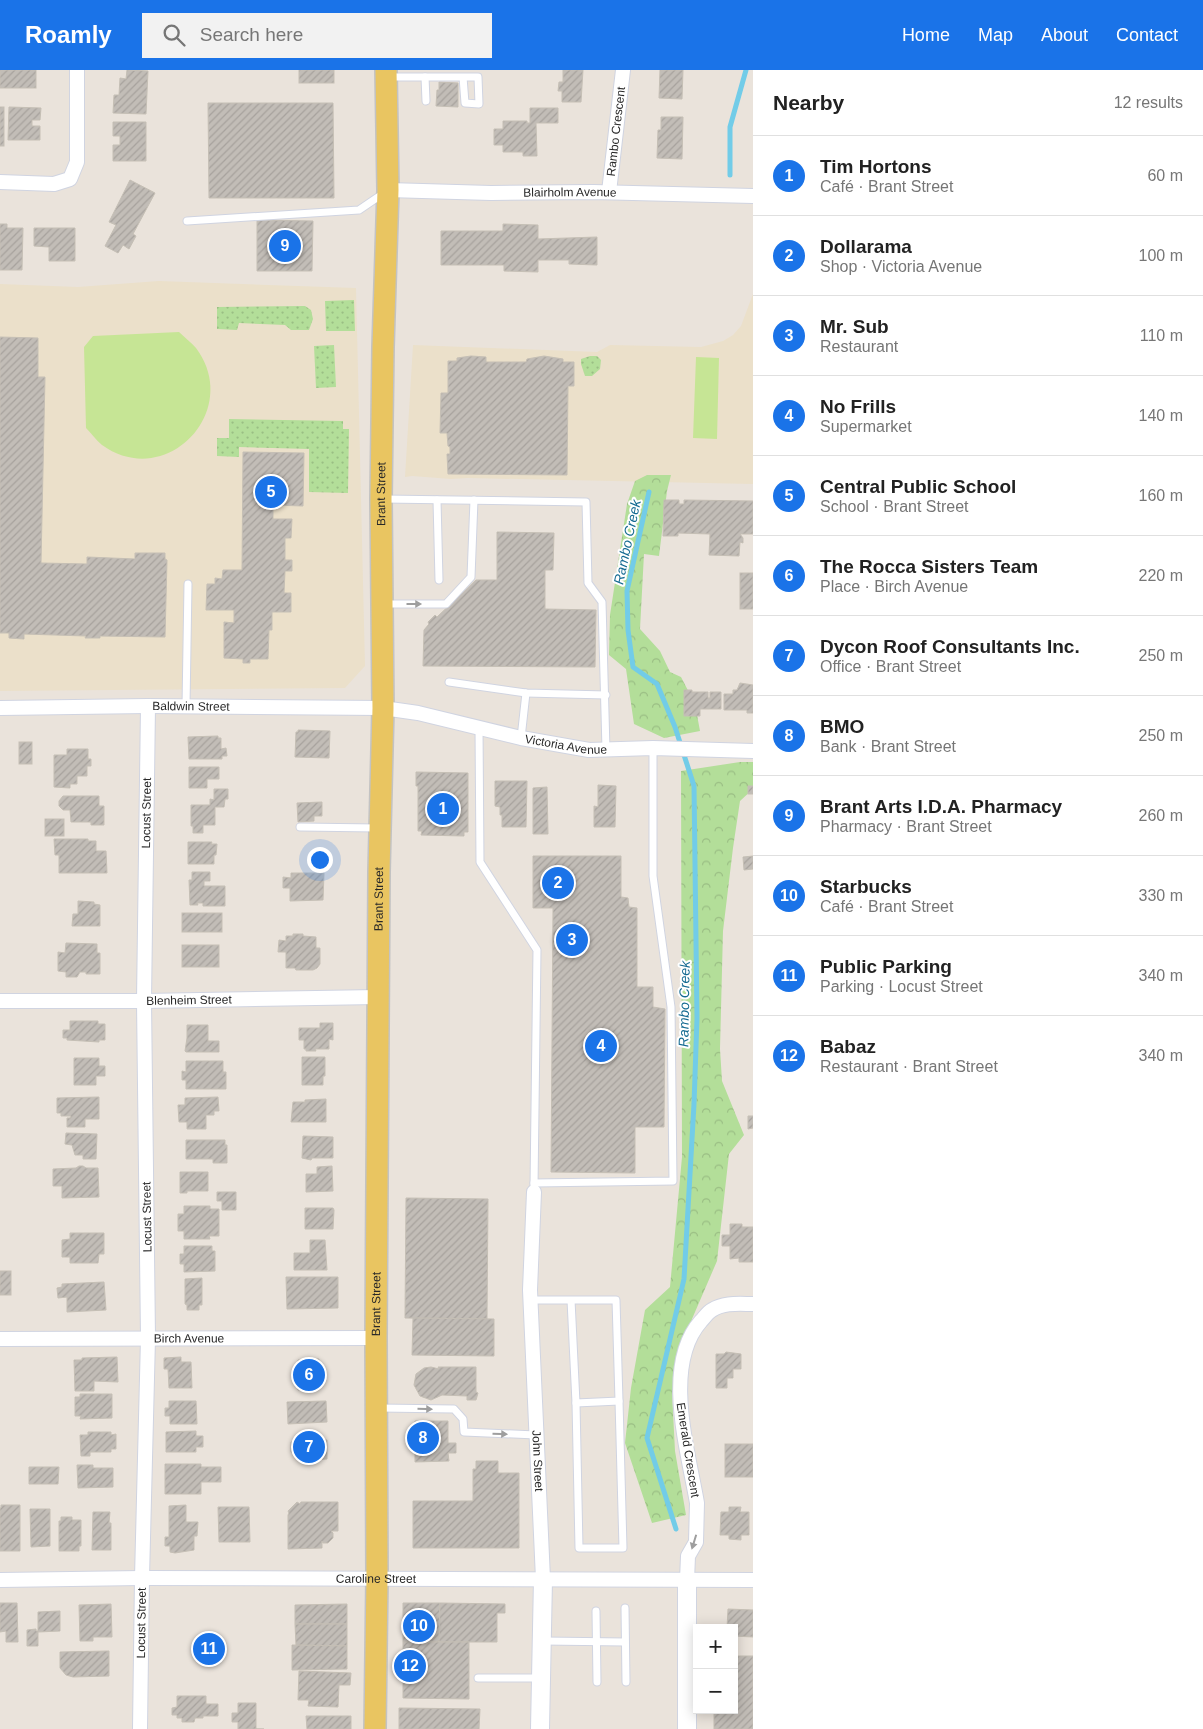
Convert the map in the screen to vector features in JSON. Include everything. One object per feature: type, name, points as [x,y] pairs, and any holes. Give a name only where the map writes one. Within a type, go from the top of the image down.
[{"type":"main road","name":"Brant Street","points":[[375,1729],[378,997],[383,708],[381,499],[388,190],[386,73]]},
{"type":"street","points":[[0,182],[54,184],[70,179],[77,162],[77,70]]},
{"type":"street","name":"Rambo Crescent","points":[[609,192],[623,70]]},
{"type":"street","name":"Blairholm Avenue","points":[[388,190],[491,193],[609,192],[753,196]]},
{"type":"street","name":"Locust Street","points":[[140,1729],[148,1338],[144,1001],[148,706]]},
{"type":"street","name":"Baldwin Street","points":[[0,708],[186,706],[383,708]]},
{"type":"street","name":"Victoria Avenue","points":[[383,708],[418,713],[522,738],[589,750],[659,748],[753,751]]},
{"type":"street","name":"Blenheim Street","points":[[0,1001],[144,1001],[378,997]]},
{"type":"street","name":"John Street","points":[[534,1188],[530,1300],[542,1579],[540,1729]]},
{"type":"street","name":"Emerald Crescent","points":[[687,1580],[688,1556],[696,1542],[697,1503],[680,1407],[680,1376],[686,1346],[697,1326],[711,1310],[731,1303],[753,1304]]},
{"type":"street","name":"Birch Avenue","points":[[0,1339],[376,1338]]},
{"type":"street","name":"Caroline Street","points":[[0,1580],[142,1578],[753,1580]]},
{"type":"street","points":[[687,1580],[687,1729]]},
{"type":"lane","points":[[386,73],[425,77],[463,77]]},
{"type":"lane","points":[[425,77],[426,101]]},
{"type":"lane","points":[[187,221],[359,210],[388,190]]},
{"type":"lane","points":[[381,499],[586,502],[588,582],[602,602],[606,750]]},
{"type":"lane","points":[[437,500],[439,580]]},
{"type":"lane","points":[[382,604],[446,604],[471,577],[474,500]]},
{"type":"lane","points":[[186,706],[188,584]]},
{"type":"lane","points":[[449,682],[526,693],[606,695]]},
{"type":"lane","points":[[522,738],[526,693]]},
{"type":"lane","points":[[479,728],[480,862],[537,950],[534,1188],[673,1181],[671,1007],[652,876],[659,748]]},
{"type":"lane","points":[[300,827],[380,829]]},
{"type":"lane","points":[[530,1300],[571,1300],[616,1300],[623,1548],[579,1548],[576,1402],[571,1300]]},
{"type":"lane","points":[[576,1402],[620,1402]]},
{"type":"lane","points":[[377,1408],[454,1409],[463,1419],[464,1432],[536,1435]]},
{"type":"lane","points":[[625,1608],[626,1682]]},
{"type":"lane","points":[[596,1611],[597,1682]]},
{"type":"lane","points":[[541,1640],[625,1642]]},
{"type":"lane","points":[[478,1678],[541,1678]]},
{"type":"shaded area","points":[[159,281],[356,288],[365,666],[345,688],[0,691],[0,284],[78,287]]},
{"type":"shaded area","points":[[753,294],[753,484],[405,477],[413,345],[597,352],[610,345],[701,347],[723,341],[733,335],[741,326]]},
{"type":"green space","points":[[354,300],[355,331],[326,331],[325,301]]},
{"type":"green space","points":[[305,306],[311,310],[313,319],[309,330],[291,330],[285,325],[239,323],[237,330],[217,329],[217,307]]},
{"type":"green space","points":[[179,332],[196,348],[208,372],[210,396],[204,419],[191,437],[172,451],[150,458],[126,457],[102,445],[86,428],[84,347],[93,336]]},
{"type":"green space","points":[[334,345],[336,387],[316,388],[314,346]]},
{"type":"green space","points":[[597,356],[601,360],[600,369],[592,376],[585,376],[581,359]]},
{"type":"green space","points":[[696,357],[719,358],[717,439],[693,438]]},
{"type":"green space","points":[[229,419],[343,421],[343,429],[349,429],[348,493],[309,492],[309,449],[239,447],[239,457],[217,456],[217,438],[229,438]]},
{"type":"green space","points":[[647,475],[671,475],[667,491],[659,556],[644,554],[640,629],[660,651],[670,672],[681,677],[695,704],[700,731],[664,738],[634,724],[626,669],[609,655],[610,615],[627,504],[635,481]]},
{"type":"green space","points":[[740,762],[753,762],[753,789],[740,801],[733,848],[723,931],[720,1049],[722,1081],[744,1135],[729,1154],[717,1261],[692,1319],[672,1393],[675,1451],[686,1515],[652,1523],[625,1443],[631,1388],[645,1310],[670,1287],[682,1157],[681,771]]},
{"type":"building","points":[[0,70],[36,70],[36,88],[0,88]]},
{"type":"building","points":[[127,70],[148,71],[146,114],[113,113],[114,95],[119,95],[120,78],[126,79]]},
{"type":"building","points":[[299,70],[334,70],[334,83],[299,83]]},
{"type":"building","points":[[563,70],[583,70],[581,102],[562,102],[562,91],[558,91],[559,82],[563,82]]},
{"type":"building","points":[[660,70],[683,70],[682,99],[659,98]]},
{"type":"building","points":[[439,82],[458,83],[458,107],[436,106]]},
{"type":"building","points":[[208,103],[333,103],[334,198],[209,198]]},
{"type":"building","points":[[0,107],[4,107],[4,146],[0,146]]},
{"type":"building","points":[[9,107],[41,108],[40,120],[32,120],[32,126],[40,126],[40,140],[8,140]]},
{"type":"building","points":[[530,108],[558,108],[558,123],[536,123],[537,156],[523,156],[523,152],[503,152],[503,145],[494,145],[494,129],[503,129],[503,121],[527,121],[527,123],[530,123]]},
{"type":"building","points":[[661,117],[683,117],[682,159],[657,158],[658,130],[661,130]]},
{"type":"building","points":[[113,122],[146,122],[146,161],[113,161],[113,145],[120,145],[120,136],[113,136]]},
{"type":"building","points":[[130,180],[155,193],[133,234],[136,236],[129,249],[123,245],[118,253],[105,246],[116,225],[109,222]]},
{"type":"building","points":[[257,220],[313,221],[312,271],[257,271]]},
{"type":"building","points":[[0,224],[7,224],[7,228],[23,228],[22,270],[0,270]]},
{"type":"building","points":[[503,224],[538,225],[538,239],[597,237],[597,265],[569,264],[569,260],[538,260],[538,272],[504,271],[504,265],[441,265],[441,231],[503,231]]},
{"type":"building","points":[[34,228],[75,228],[75,261],[49,261],[49,247],[34,246]]},
{"type":"building","points":[[0,337],[38,338],[38,377],[45,377],[41,563],[87,564],[87,557],[135,559],[135,553],[165,553],[165,559],[167,560],[165,637],[100,636],[100,638],[85,638],[86,636],[24,634],[24,639],[9,638],[9,633],[0,633]]},
{"type":"building","points":[[471,356],[486,357],[486,362],[526,362],[527,359],[544,356],[563,359],[563,362],[574,362],[574,386],[568,386],[567,475],[448,474],[447,454],[450,454],[450,447],[448,446],[447,433],[440,433],[441,393],[448,393],[448,361],[457,361],[457,358]]},
{"type":"building","points":[[243,452],[304,453],[303,506],[273,505],[273,519],[292,519],[291,538],[285,538],[285,560],[292,560],[292,571],[285,571],[284,593],[291,593],[291,612],[272,612],[272,630],[269,630],[268,659],[250,659],[250,663],[243,663],[243,659],[224,658],[224,622],[234,623],[234,610],[206,610],[207,584],[215,584],[215,578],[222,579],[223,570],[242,570]]},
{"type":"building","points":[[664,500],[679,500],[679,504],[684,504],[684,500],[753,501],[753,534],[740,534],[743,538],[743,543],[740,542],[739,556],[709,555],[710,534],[678,533],[678,536],[663,536]]},
{"type":"building","points":[[497,532],[554,533],[553,570],[545,570],[545,609],[596,610],[595,667],[423,666],[424,630],[429,624],[428,622],[435,615],[437,617],[476,580],[497,580]]},
{"type":"building","points":[[740,573],[753,573],[753,609],[740,609]]},
{"type":"building","points":[[740,683],[753,685],[753,713],[747,713],[747,710],[724,710],[724,694],[733,694],[733,690],[737,690]]},
{"type":"building","points":[[684,690],[708,692],[708,698],[710,698],[710,692],[721,692],[721,709],[700,709],[700,716],[684,716]]},
{"type":"building","points":[[298,730],[330,731],[329,758],[295,757],[296,732]]},
{"type":"building","points":[[218,736],[218,738],[221,738],[221,749],[226,748],[227,756],[222,756],[222,759],[189,759],[188,737]]},
{"type":"building","points":[[19,742],[32,742],[32,764],[19,764]]},
{"type":"building","points":[[67,749],[88,749],[88,759],[91,759],[91,766],[87,766],[87,776],[77,776],[77,784],[70,784],[70,788],[54,787],[54,755],[67,755]]},
{"type":"building","points":[[189,767],[219,767],[219,779],[207,779],[207,788],[189,788]]},
{"type":"building","points":[[416,772],[468,773],[468,832],[464,832],[464,836],[421,835],[422,831],[418,831],[418,786],[416,786]]},
{"type":"building","points":[[495,781],[527,781],[526,827],[502,827],[500,807],[495,806]]},
{"type":"building","points":[[598,785],[616,786],[615,827],[594,827],[594,806],[598,807]]},
{"type":"building","points":[[748,786],[753,786],[753,794],[748,794]]},
{"type":"building","points":[[547,787],[548,834],[533,834],[533,788]]},
{"type":"building","points":[[214,789],[228,789],[228,799],[225,799],[224,807],[215,807],[215,825],[203,825],[203,833],[193,833],[191,805],[210,805],[210,799],[214,800]]},
{"type":"building","points":[[63,796],[99,796],[99,806],[104,806],[104,825],[91,825],[91,822],[71,822],[70,810],[63,810],[59,806],[59,801]]},
{"type":"building","points":[[322,802],[322,816],[314,816],[314,821],[298,822],[297,803]]},
{"type":"building","points":[[45,819],[64,819],[64,836],[45,836]]},
{"type":"building","points":[[54,839],[88,839],[88,841],[96,841],[96,851],[106,851],[107,873],[59,873],[59,855],[55,855]]},
{"type":"building","points":[[188,842],[212,842],[211,844],[217,844],[214,864],[188,864]]},
{"type":"building","points":[[533,856],[621,856],[621,897],[628,898],[629,907],[637,908],[637,987],[653,987],[653,1007],[665,1009],[664,1127],[635,1127],[635,1173],[551,1172],[553,908],[533,908]]},
{"type":"building","points":[[753,856],[753,869],[744,870],[743,857]]},
{"type":"building","points":[[192,872],[210,872],[210,881],[204,881],[204,886],[225,886],[225,906],[203,906],[203,903],[190,905],[189,880],[192,880]]},
{"type":"building","points":[[291,873],[324,873],[323,900],[290,901],[290,888],[283,888],[283,877],[291,878]]},
{"type":"building","points":[[78,901],[94,902],[94,904],[100,905],[100,926],[72,926],[73,914],[78,914]]},
{"type":"building","points":[[182,913],[222,913],[222,932],[182,932]]},
{"type":"building","points":[[293,934],[316,937],[316,948],[320,948],[320,964],[317,968],[313,970],[296,970],[295,968],[286,968],[286,952],[278,952],[279,940],[286,941],[286,936],[293,936]]},
{"type":"building","points":[[66,943],[97,944],[97,953],[100,953],[100,974],[80,972],[77,977],[66,977],[66,972],[58,971],[58,952],[65,953]]},
{"type":"building","points":[[182,945],[219,945],[219,967],[182,967]]},
{"type":"building","points":[[70,1021],[98,1021],[98,1024],[105,1024],[105,1040],[99,1040],[99,1042],[67,1040],[67,1038],[63,1038],[63,1030],[70,1030]]},
{"type":"building","points":[[320,1023],[333,1023],[333,1040],[329,1039],[329,1049],[306,1051],[304,1049],[304,1040],[299,1040],[299,1028],[320,1028]]},
{"type":"building","points":[[187,1025],[208,1025],[208,1041],[219,1041],[219,1052],[186,1052]]},
{"type":"building","points":[[302,1057],[325,1057],[323,1085],[302,1085]]},
{"type":"building","points":[[74,1058],[99,1058],[99,1066],[105,1066],[105,1076],[96,1076],[96,1085],[74,1085]]},
{"type":"building","points":[[186,1061],[223,1061],[223,1072],[226,1072],[226,1089],[186,1089],[186,1080],[182,1080],[182,1071],[186,1072]]},
{"type":"building","points":[[99,1097],[99,1119],[85,1119],[85,1127],[67,1127],[67,1118],[71,1116],[61,1116],[61,1113],[57,1113],[57,1098]]},
{"type":"building","points":[[218,1097],[219,1111],[214,1111],[214,1115],[206,1115],[206,1129],[187,1129],[187,1122],[179,1122],[178,1105],[185,1105],[185,1098]]},
{"type":"building","points":[[326,1099],[326,1122],[291,1122],[293,1102]]},
{"type":"building","points":[[748,1116],[753,1116],[753,1128],[748,1129]]},
{"type":"building","points":[[66,1133],[97,1134],[96,1159],[83,1159],[83,1155],[75,1155],[72,1145],[65,1144]]},
{"type":"building","points":[[303,1136],[333,1137],[333,1158],[312,1158],[311,1160],[302,1158]]},
{"type":"building","points":[[186,1140],[225,1140],[225,1145],[227,1145],[227,1163],[213,1163],[213,1159],[186,1159]]},
{"type":"building","points":[[79,1166],[98,1168],[99,1197],[62,1198],[62,1186],[53,1186],[53,1169],[76,1168]]},
{"type":"building","points":[[332,1166],[333,1191],[306,1192],[306,1174],[317,1174],[317,1167]]},
{"type":"building","points":[[180,1172],[208,1172],[208,1191],[180,1193]]},
{"type":"building","points":[[217,1192],[236,1192],[236,1210],[222,1210],[222,1201],[217,1201]]},
{"type":"building","points":[[406,1198],[488,1199],[487,1319],[405,1318]]},
{"type":"building","points":[[184,1206],[210,1206],[210,1209],[219,1209],[219,1236],[209,1236],[210,1239],[184,1239],[184,1231],[178,1231],[178,1214],[184,1214]]},
{"type":"building","points":[[305,1208],[333,1208],[333,1229],[305,1229]]},
{"type":"building","points":[[730,1224],[742,1224],[742,1227],[753,1227],[753,1262],[739,1262],[739,1258],[730,1259],[730,1246],[722,1246],[722,1235],[730,1235]]},
{"type":"building","points":[[70,1233],[104,1233],[104,1254],[99,1254],[98,1263],[70,1263],[70,1257],[62,1257],[62,1240],[70,1239]]},
{"type":"building","points":[[310,1240],[325,1240],[327,1270],[294,1270],[294,1253],[310,1253]]},
{"type":"building","points":[[184,1246],[212,1246],[212,1251],[215,1251],[215,1271],[184,1272],[184,1264],[180,1264],[180,1254],[184,1254]]},
{"type":"building","points":[[0,1271],[11,1271],[11,1295],[0,1295]]},
{"type":"building","points":[[286,1277],[338,1277],[338,1308],[287,1309]]},
{"type":"building","points":[[202,1278],[202,1305],[199,1305],[199,1310],[187,1310],[187,1305],[185,1304],[185,1279]]},
{"type":"building","points":[[104,1282],[106,1310],[67,1312],[67,1297],[58,1298],[57,1288],[62,1287],[62,1284]]},
{"type":"building","points":[[413,1318],[494,1319],[494,1356],[412,1355]]},
{"type":"building","points":[[726,1352],[741,1354],[741,1369],[733,1369],[733,1378],[727,1378],[727,1388],[716,1388],[716,1354],[724,1354]]},
{"type":"building","points":[[117,1357],[118,1382],[94,1381],[94,1391],[75,1391],[74,1360]]},
{"type":"building","points":[[181,1357],[181,1362],[191,1362],[192,1388],[169,1388],[168,1369],[164,1369],[164,1358]]},
{"type":"building","points":[[319,1359],[319,1390],[298,1390],[298,1360]]},
{"type":"building","points":[[438,1367],[476,1367],[476,1392],[478,1393],[476,1400],[467,1400],[467,1396],[442,1395],[431,1400],[420,1396],[414,1385],[416,1374],[424,1368],[439,1369]]},
{"type":"building","points":[[80,1394],[112,1394],[112,1418],[80,1419],[81,1416],[75,1416],[75,1397],[80,1397]]},
{"type":"building","points":[[169,1401],[196,1401],[197,1424],[170,1424],[170,1416],[165,1416],[165,1408],[169,1408]]},
{"type":"building","points":[[326,1401],[327,1422],[288,1424],[287,1402]]},
{"type":"building","points":[[415,1421],[448,1421],[448,1443],[456,1443],[456,1453],[448,1453],[449,1461],[415,1462]]},
{"type":"building","points":[[196,1431],[196,1436],[203,1436],[203,1447],[196,1447],[196,1452],[166,1452],[166,1432]]},
{"type":"building","points":[[88,1432],[111,1432],[111,1435],[116,1434],[116,1449],[111,1449],[111,1452],[90,1452],[90,1456],[81,1456],[80,1435],[88,1435]]},
{"type":"building","points":[[300,1440],[327,1440],[327,1459],[300,1461],[300,1452],[291,1452],[291,1442],[300,1442]]},
{"type":"building","points":[[725,1444],[753,1444],[753,1477],[725,1477]]},
{"type":"building","points":[[476,1461],[498,1461],[498,1473],[519,1473],[519,1548],[413,1548],[413,1501],[473,1501],[473,1469],[476,1469]]},
{"type":"building","points":[[165,1464],[201,1464],[201,1467],[221,1467],[221,1482],[201,1482],[201,1494],[165,1494]]},
{"type":"building","points":[[77,1465],[93,1465],[93,1468],[113,1468],[113,1487],[78,1488]]},
{"type":"building","points":[[29,1467],[59,1467],[58,1484],[29,1484]]},
{"type":"building","points":[[297,1502],[300,1504],[301,1502],[338,1502],[338,1531],[331,1531],[333,1538],[328,1543],[323,1543],[322,1541],[322,1548],[288,1549],[288,1511]]},
{"type":"building","points":[[1,1505],[20,1505],[20,1551],[0,1551]]},
{"type":"building","points":[[186,1505],[186,1522],[198,1522],[197,1536],[194,1536],[194,1550],[170,1552],[170,1546],[165,1546],[165,1537],[169,1537],[169,1506]]},
{"type":"building","points":[[218,1507],[249,1507],[250,1542],[219,1542]]},
{"type":"building","points":[[729,1507],[741,1507],[740,1512],[749,1512],[749,1535],[741,1535],[741,1540],[729,1539],[729,1535],[720,1535],[721,1512],[729,1512]]},
{"type":"building","points":[[30,1509],[50,1509],[50,1546],[31,1547]]},
{"type":"building","points":[[93,1512],[110,1512],[111,1550],[92,1550]]},
{"type":"building","points":[[61,1517],[72,1517],[72,1520],[81,1520],[81,1546],[79,1546],[79,1551],[59,1551],[59,1521],[61,1521]]},
{"type":"building","points":[[0,1603],[17,1603],[18,1642],[6,1642],[6,1631],[0,1632]]},
{"type":"building","points":[[403,1603],[440,1603],[439,1642],[403,1642]]},
{"type":"building","points":[[440,1603],[505,1604],[505,1613],[497,1613],[497,1642],[439,1642]]},
{"type":"building","points":[[111,1604],[112,1637],[93,1637],[93,1641],[80,1641],[79,1605]]},
{"type":"building","points":[[347,1604],[347,1624],[295,1624],[295,1605]]},
{"type":"building","points":[[728,1609],[753,1610],[753,1637],[738,1636],[738,1624],[727,1624]]},
{"type":"building","points":[[60,1611],[60,1631],[38,1632],[38,1646],[27,1646],[27,1630],[36,1629],[38,1631],[38,1612]]},
{"type":"building","points":[[295,1624],[347,1624],[347,1646],[296,1645]]},
{"type":"building","points":[[403,1642],[469,1642],[469,1699],[403,1698]]},
{"type":"building","points":[[292,1645],[347,1646],[347,1669],[292,1670]]},
{"type":"building","points":[[109,1651],[109,1676],[73,1677],[66,1675],[60,1668],[60,1652]]},
{"type":"building","points":[[738,1656],[753,1656],[753,1729],[714,1729],[714,1714],[738,1714]]},
{"type":"building","points":[[299,1671],[351,1673],[350,1685],[339,1685],[338,1707],[308,1706],[309,1700],[298,1700]]},
{"type":"building","points":[[177,1696],[206,1696],[206,1704],[218,1704],[218,1716],[203,1716],[203,1718],[195,1718],[194,1722],[182,1722],[182,1718],[172,1715],[172,1708],[177,1707]]},
{"type":"building","points":[[238,1703],[256,1703],[256,1729],[238,1729],[238,1722],[232,1722],[232,1713],[238,1713]]},
{"type":"building","points":[[399,1708],[480,1709],[479,1729],[399,1729]]},
{"type":"building","points":[[306,1716],[351,1716],[351,1729],[307,1729]]},
{"type":"waterway","name":"Rambo Creek","points":[[730,175],[730,127],[746,70]]},
{"type":"waterway","name":"Rambo Creek","points":[[649,492],[627,591],[628,630],[633,667],[657,684],[675,727],[694,786],[697,1018],[684,1279],[647,1438],[676,1529]]},
{"type":"place","name":"Brant Arts I.D.A. Pharmacy","points":[[285,246]]},
{"type":"place","name":"Central Public School","points":[[271,492]]},
{"type":"place","name":"Tim Hortons","points":[[443,809]]},
{"type":"place","name":"Dollarama","points":[[558,883]]},
{"type":"place","name":"Mr. Sub","points":[[572,940]]},
{"type":"place","name":"No Frills","points":[[601,1046]]},
{"type":"place","name":"The Rocca Sisters Team","points":[[309,1375]]},
{"type":"place","name":"BMO","points":[[423,1438]]},
{"type":"place","name":"Dycon Roof Consultants Inc.","points":[[309,1447]]},
{"type":"place","name":"Starbucks","points":[[419,1626]]},
{"type":"place","name":"Public Parking","points":[[209,1649]]},
{"type":"place","name":"Babaz","points":[[410,1666]]}]
